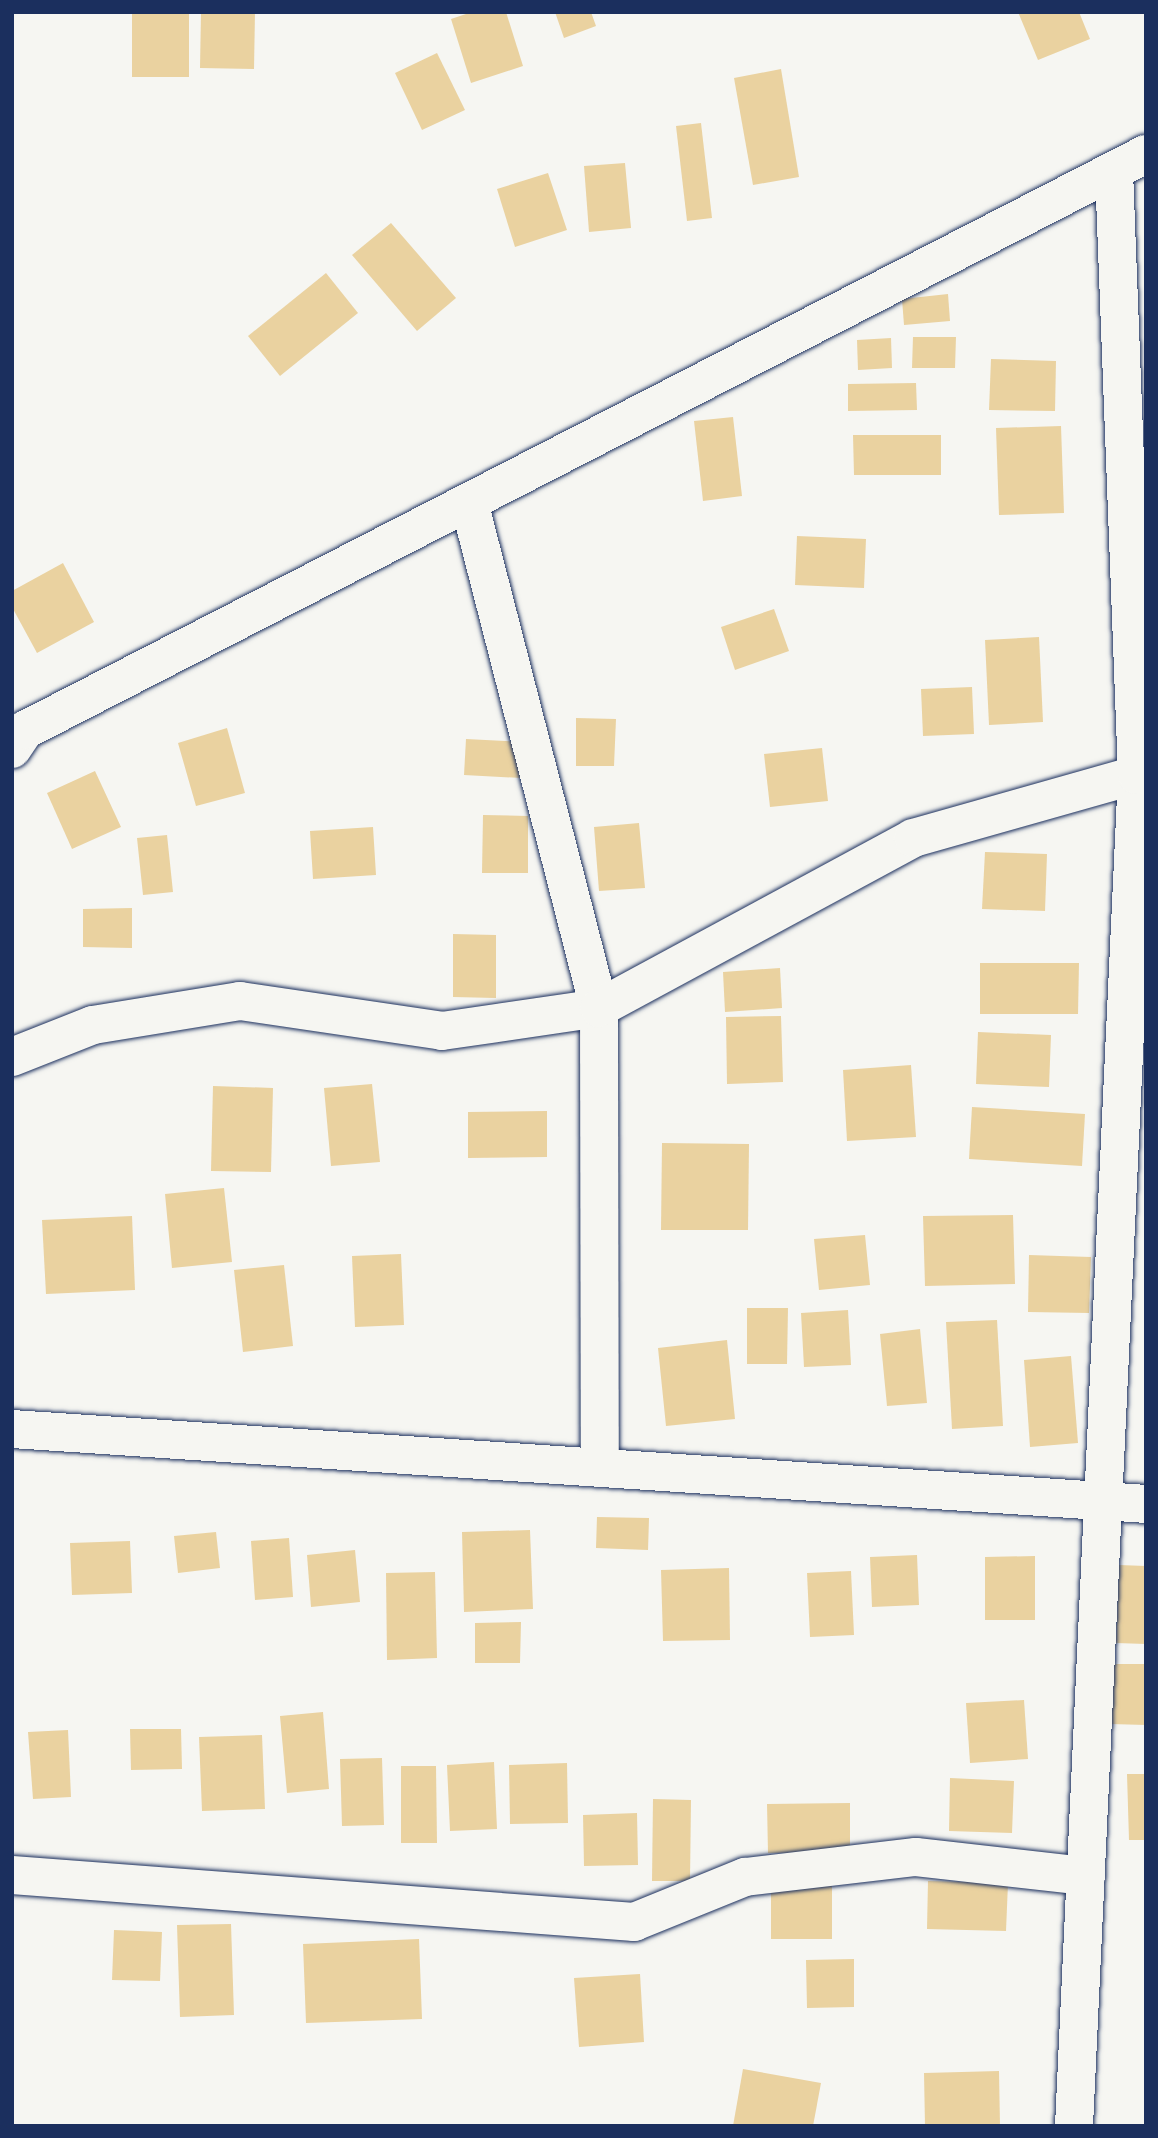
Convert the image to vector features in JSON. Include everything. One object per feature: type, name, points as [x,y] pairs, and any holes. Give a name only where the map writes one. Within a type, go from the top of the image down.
[{"type":"street","points":[[12,750],[24,730],[1130,163],[1141,773],[1074,2126]]},
{"type":"street","points":[[469,502],[599,1008],[600,1468]]},
{"type":"street","points":[[12,1058],[93,1025],[240,1000],[442,1031],[599,1008],[913,838],[1141,773]]},
{"type":"street","points":[[12,1429],[1146,1504]]},
{"type":"street","points":[[12,1875],[634,1922],[745,1877],[916,1857],[1086,1876]]},
{"type":"building","points":[[132,12],[189,13],[189,77],[132,77]]},
{"type":"building","points":[[201,12],[255,12],[254,69],[200,68]]},
{"type":"building","points":[[472,12],[506,12],[523,66],[471,83],[451,19]]},
{"type":"building","points":[[555,12],[591,12],[596,26],[564,38]]},
{"type":"building","points":[[1018,12],[1079,12],[1090,39],[1038,60]]},
{"type":"building","points":[[437,53],[465,110],[422,130],[395,73]]},
{"type":"building","points":[[781,69],[799,177],[753,185],[734,78]]},
{"type":"building","points":[[701,123],[712,218],[687,221],[676,126]]},
{"type":"building","points":[[625,163],[631,228],[589,232],[584,166]]},
{"type":"building","points":[[548,173],[567,230],[515,247],[497,189]]},
{"type":"building","points":[[391,223],[456,298],[417,331],[352,255]]},
{"type":"building","points":[[326,273],[358,313],[280,376],[248,336]]},
{"type":"building","points":[[948,294],[950,321],[904,325],[902,299]]},
{"type":"building","points":[[913,337],[956,337],[955,368],[912,368]]},
{"type":"building","points":[[891,338],[892,368],[858,370],[857,340]]},
{"type":"building","points":[[991,359],[1056,361],[1055,411],[989,410]]},
{"type":"building","points":[[916,383],[917,410],[848,411],[848,384]]},
{"type":"building","points":[[733,417],[742,496],[703,501],[694,421]]},
{"type":"building","points":[[1061,426],[1064,513],[999,515],[996,428]]},
{"type":"building","points":[[853,435],[941,435],[941,475],[854,475]]},
{"type":"building","points":[[797,536],[866,539],[864,588],[795,585]]},
{"type":"building","points":[[63,563],[94,622],[37,653],[12,607],[12,591]]},
{"type":"building","points":[[774,609],[789,651],[735,670],[721,627]]},
{"type":"building","points":[[1039,637],[1043,722],[989,725],[985,640]]},
{"type":"building","points":[[972,687],[974,734],[923,736],[921,689]]},
{"type":"building","points":[[576,718],[616,719],[614,766],[576,766]]},
{"type":"building","points":[[227,728],[245,793],[196,806],[178,743]]},
{"type":"building","points":[[466,739],[523,742],[521,778],[464,775]]},
{"type":"building","points":[[822,748],[828,801],[770,807],[764,754]]},
{"type":"building","points":[[95,771],[121,827],[72,849],[47,793]]},
{"type":"building","points":[[483,815],[528,816],[528,873],[482,873]]},
{"type":"building","points":[[639,823],[645,888],[599,891],[594,827]]},
{"type":"building","points":[[373,827],[376,875],[313,879],[310,831]]},
{"type":"building","points":[[167,835],[173,892],[143,895],[137,838]]},
{"type":"building","points":[[985,852],[1047,854],[1045,911],[982,909]]},
{"type":"building","points":[[132,908],[132,948],[83,947],[83,909]]},
{"type":"building","points":[[453,934],[496,935],[496,998],[453,997]]},
{"type":"building","points":[[980,963],[1079,963],[1078,1014],[980,1014]]},
{"type":"building","points":[[780,968],[782,1008],[725,1012],[723,972]]},
{"type":"building","points":[[781,1016],[783,1082],[727,1084],[726,1017]]},
{"type":"building","points":[[978,1032],[1051,1035],[1049,1087],[976,1084]]},
{"type":"building","points":[[911,1065],[916,1137],[847,1141],[843,1070]]},
{"type":"building","points":[[372,1084],[380,1162],[331,1166],[324,1088]]},
{"type":"building","points":[[213,1086],[273,1088],[271,1172],[211,1171]]},
{"type":"building","points":[[972,1107],[1085,1114],[1082,1166],[969,1159]]},
{"type":"building","points":[[547,1111],[547,1157],[468,1158],[468,1112]]},
{"type":"building","points":[[662,1143],[749,1144],[748,1230],[661,1230]]},
{"type":"building","points":[[224,1188],[232,1262],[172,1268],[165,1194]]},
{"type":"building","points":[[1013,1215],[1015,1284],[925,1286],[923,1216]]},
{"type":"building","points":[[132,1216],[135,1290],[46,1294],[42,1220]]},
{"type":"building","points":[[865,1235],[870,1285],[819,1290],[814,1239]]},
{"type":"building","points":[[401,1254],[404,1325],[355,1327],[352,1256]]},
{"type":"building","points":[[1029,1255],[1091,1257],[1089,1313],[1028,1312]]},
{"type":"building","points":[[284,1265],[293,1346],[243,1352],[234,1270]]},
{"type":"building","points":[[747,1308],[788,1308],[787,1364],[747,1364]]},
{"type":"building","points":[[848,1310],[851,1365],[804,1367],[801,1313]]},
{"type":"building","points":[[997,1320],[1003,1426],[952,1429],[946,1322]]},
{"type":"building","points":[[920,1329],[927,1403],[887,1406],[880,1334]]},
{"type":"building","points":[[727,1340],[735,1419],[666,1426],[658,1348]]},
{"type":"building","points":[[1071,1356],[1078,1443],[1030,1447],[1024,1360]]},
{"type":"building","points":[[597,1517],[649,1518],[648,1550],[596,1548]]},
{"type":"building","points":[[530,1530],[533,1609],[464,1612],[462,1532]]},
{"type":"building","points":[[216,1532],[220,1568],[178,1573],[174,1536]]},
{"type":"building","points":[[289,1538],[293,1597],[255,1600],[251,1541]]},
{"type":"building","points":[[130,1541],[132,1593],[72,1595],[70,1543]]},
{"type":"building","points":[[355,1550],[360,1602],[311,1607],[307,1555]]},
{"type":"building","points":[[917,1555],[919,1605],[872,1607],[870,1557]]},
{"type":"building","points":[[1035,1556],[1035,1620],[985,1620],[985,1557]]},
{"type":"building","points":[[1119,1565],[1146,1566],[1146,1644],[1116,1643]]},
{"type":"building","points":[[729,1568],[730,1640],[663,1641],[661,1570]]},
{"type":"building","points":[[851,1571],[854,1635],[810,1637],[807,1573]]},
{"type":"building","points":[[435,1572],[437,1658],[387,1660],[386,1573]]},
{"type":"building","points":[[521,1622],[520,1663],[475,1663],[475,1623]]},
{"type":"building","points":[[1111,1664],[1146,1664],[1146,1725],[1110,1724]]},
{"type":"building","points":[[1024,1700],[1028,1759],[970,1763],[966,1703]]},
{"type":"building","points":[[323,1712],[329,1789],[287,1793],[280,1716]]},
{"type":"building","points":[[130,1729],[181,1729],[182,1769],[131,1770]]},
{"type":"building","points":[[68,1730],[71,1797],[33,1799],[28,1732]]},
{"type":"building","points":[[262,1735],[265,1809],[202,1811],[199,1737]]},
{"type":"building","points":[[382,1758],[384,1825],[342,1826],[340,1759]]},
{"type":"building","points":[[494,1762],[497,1829],[450,1831],[447,1765]]},
{"type":"building","points":[[567,1763],[568,1823],[510,1824],[509,1765]]},
{"type":"building","points":[[401,1766],[436,1766],[437,1843],[401,1843]]},
{"type":"building","points":[[1127,1774],[1146,1774],[1146,1840],[1129,1840]]},
{"type":"building","points":[[950,1778],[1014,1781],[1012,1833],[949,1831]]},
{"type":"building","points":[[653,1799],[691,1800],[690,1881],[652,1881]]},
{"type":"building","points":[[850,1803],[850,1852],[768,1853],[767,1804]]},
{"type":"building","points":[[637,1813],[638,1865],[584,1866],[583,1815]]},
{"type":"building","points":[[928,1881],[1008,1883],[1006,1931],[927,1929]]},
{"type":"building","points":[[771,1886],[832,1886],[832,1939],[771,1939]]},
{"type":"building","points":[[231,1924],[234,2015],[180,2017],[177,1925]]},
{"type":"building","points":[[114,1930],[162,1932],[160,1981],[112,1980]]},
{"type":"building","points":[[419,1939],[422,2019],[306,2023],[303,1944]]},
{"type":"building","points":[[854,1959],[854,2007],[807,2008],[806,1960]]},
{"type":"building","points":[[640,1974],[644,2042],[579,2047],[574,1978]]},
{"type":"building","points":[[743,2069],[821,2083],[813,2126],[733,2126]]},
{"type":"building","points":[[999,2071],[1000,2126],[925,2126],[924,2073]]}]
